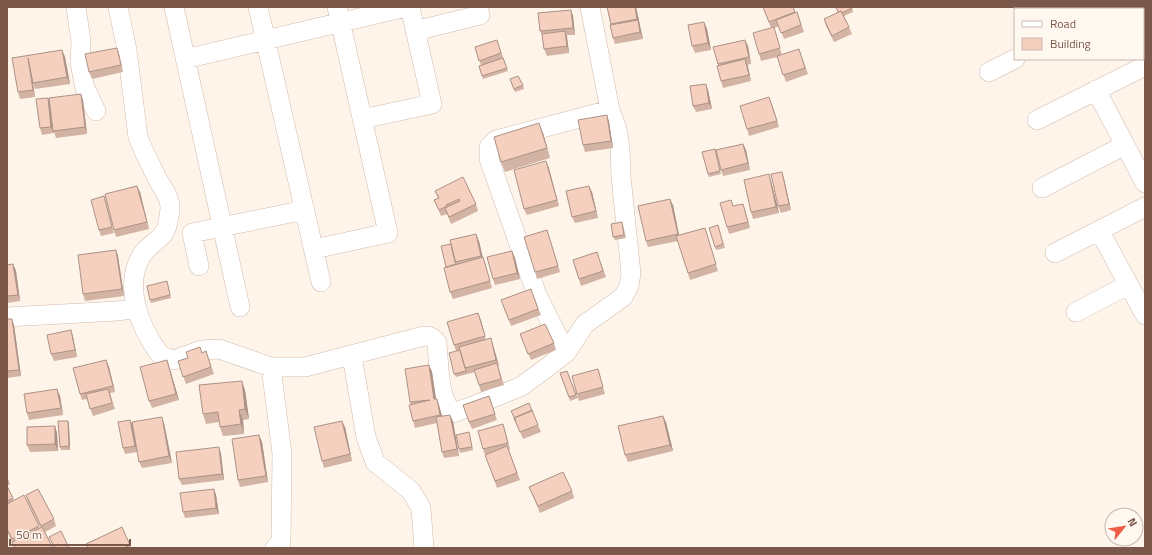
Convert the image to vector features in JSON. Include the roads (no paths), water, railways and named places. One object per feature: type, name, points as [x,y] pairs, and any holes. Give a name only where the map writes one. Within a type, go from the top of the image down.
[{"type":"street","points":[[76,7],[81,41],[80,63],[85,88],[96,111]]},
{"type":"street","points":[[118,7],[127,50],[138,137],[170,202],[165,232],[145,252],[139,261],[134,276],[135,307],[154,346],[161,356],[174,360],[202,350],[219,349],[272,366],[305,368],[424,336],[434,338],[437,343],[443,394],[448,408],[454,413],[522,386],[566,353],[586,324],[623,297],[629,286],[631,273],[621,177],[620,148],[617,129],[610,110],[590,7]]},
{"type":"street","points":[[174,7],[240,307]]},
{"type":"street","points":[[258,7],[321,282]]},
{"type":"street","points":[[185,59],[266,40],[339,15],[406,7]]},
{"type":"street","points":[[362,119],[432,104],[410,7]]},
{"type":"street","points":[[415,31],[480,15],[478,7]]},
{"type":"street","points":[[314,249],[388,233],[339,15]]},
{"type":"street","points":[[989,72],[1014,60]]},
{"type":"street","points":[[1037,120],[1145,66]]},
{"type":"street","points":[[1096,90],[1145,183]]},
{"type":"street","points":[[566,353],[537,295],[489,159],[489,147],[496,140],[610,110]]},
{"type":"street","points":[[1042,188],[1125,144]]},
{"type":"street","points":[[1055,253],[1145,207]]},
{"type":"street","points":[[199,266],[192,233],[305,210]]},
{"type":"street","points":[[1099,230],[1145,315]]},
{"type":"street","points":[[1076,312],[1128,285]]},
{"type":"street","points":[[7,317],[117,311],[135,307]]},
{"type":"street","points":[[352,356],[366,437],[375,462],[411,491],[421,508],[424,548]]},
{"type":"street","points":[[272,366],[282,453],[281,542],[275,548]]}]
